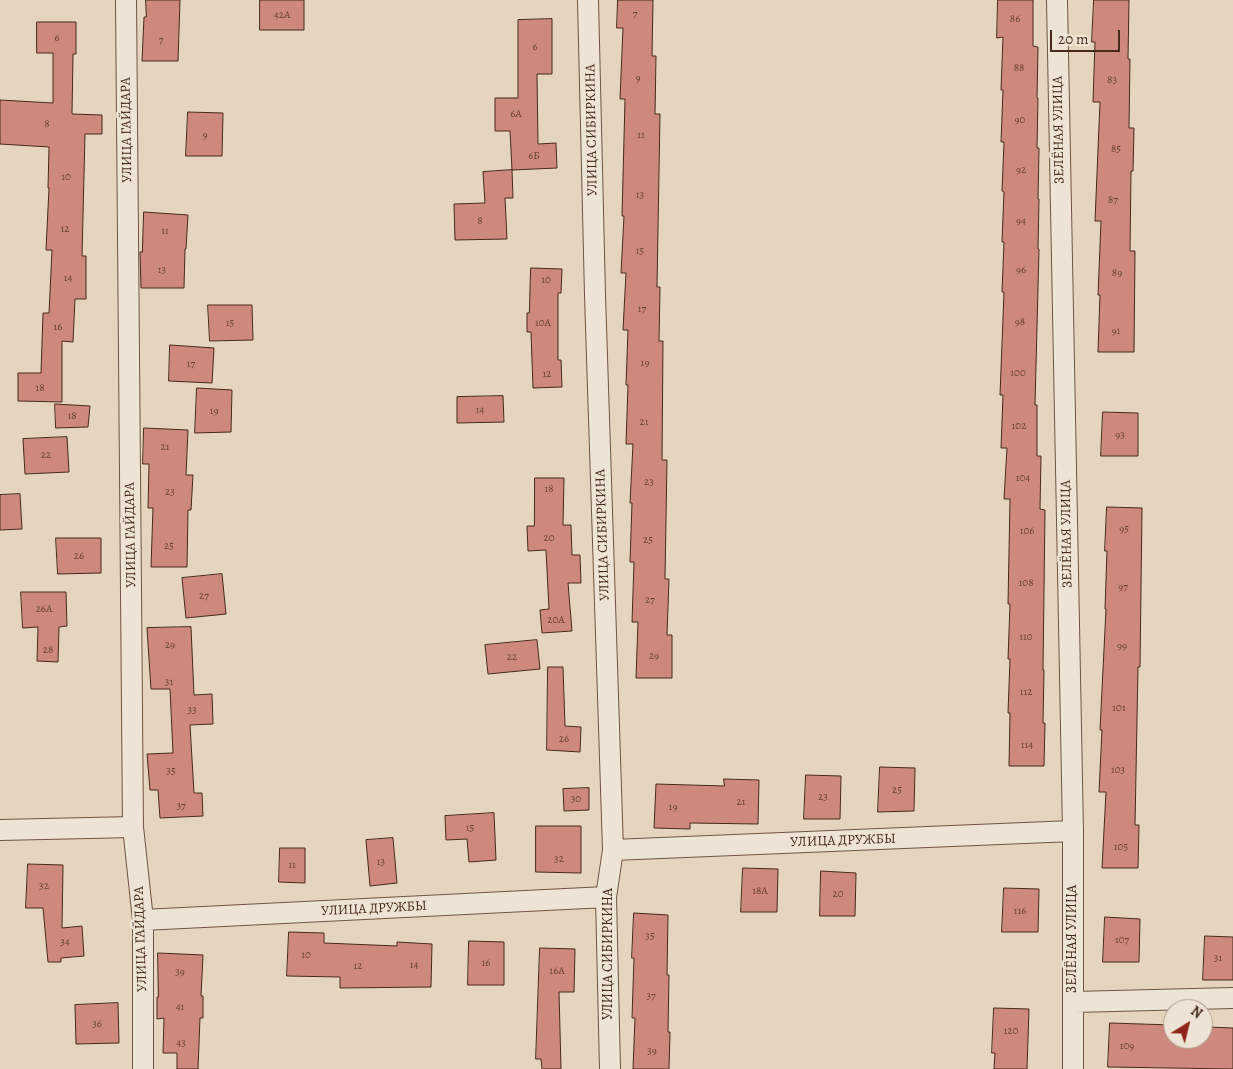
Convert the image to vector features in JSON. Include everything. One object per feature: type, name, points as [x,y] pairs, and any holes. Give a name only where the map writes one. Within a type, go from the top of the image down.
[{"type":"street","name":"УЛИЦА ГАЙДАРА","points":[[126,0],[133,827],[143,920],[143,1069]]},
{"type":"street","name":"УЛИЦА СИБИРКИНА","points":[[588,0],[613,850],[606,897],[610,1069]]},
{"type":"street","name":"ЗЕЛЁНАЯ УЛИЦА","points":[[1057,0],[1073,831],[1073,1069]]},
{"type":"street","points":[[0,830],[133,827]]},
{"type":"street","name":"УЛИЦА ДРУЖБЫ","points":[[613,850],[1073,831]]},
{"type":"street","name":"УЛИЦА ДРУЖБЫ","points":[[143,920],[606,897]]},
{"type":"street","points":[[1074,1002],[1233,998]]},
{"type":"building","points":[[146,0],[180,0],[178,61],[142,61]]},
{"type":"building","points":[[260,0],[304,0],[304,30],[260,30]]},
{"type":"building","points":[[618,0],[653,0],[652,56],[656,56],[655,114],[660,114],[657,287],[660,287],[659,341],[663,341],[662,460],[667,460],[665,579],[669,579],[667,635],[672,635],[672,678],[636,678],[638,622],[632,622],[634,562],[630,562],[633,444],[626,444],[628,330],[623,330],[626,273],[621,273],[624,216],[622,216],[625,99],[620,99],[623,28],[617,28]]},
{"type":"building","points":[[998,0],[1033,0],[1033,46],[1038,47],[1039,249],[1035,405],[1037,405],[1037,456],[1041,456],[1040,509],[1045,510],[1044,766],[1009,766],[1010,659],[1008,659],[1010,604],[1008,604],[1010,499],[1004,499],[1007,448],[1001,448],[1003,395],[1000,395],[1004,292],[1002,292],[1004,192],[1002,191],[1004,142],[1001,142],[1003,37],[997,38]]},
{"type":"building","points":[[1094,0],[1129,0],[1129,128],[1134,128],[1133,171],[1131,171],[1130,251],[1135,251],[1134,352],[1098,352],[1101,221],[1095,221],[1100,102],[1093,102],[1095,42],[1092,42]]},
{"type":"building","points":[[552,19],[552,74],[537,74],[538,144],[556,143],[557,168],[512,170],[510,131],[495,131],[495,98],[518,98],[518,20]]},
{"type":"building","points":[[37,22],[76,22],[76,54],[73,54],[72,114],[102,115],[102,134],[85,134],[82,256],[86,256],[86,299],[75,299],[73,342],[62,341],[62,402],[18,401],[18,373],[41,373],[43,313],[49,313],[52,250],[46,250],[49,147],[0,144],[0,100],[53,103],[53,53],[37,53]]},
{"type":"building","points":[[188,112],[223,113],[222,156],[186,156]]},
{"type":"building","points":[[512,170],[513,198],[505,198],[507,239],[455,240],[454,204],[485,203],[483,172]]},
{"type":"building","points":[[144,212],[188,215],[184,288],[141,288],[140,252],[142,252]]},
{"type":"building","points":[[531,268],[562,269],[561,293],[558,293],[558,360],[561,360],[562,387],[533,388],[531,332],[527,332]]},
{"type":"building","points":[[208,305],[252,305],[253,340],[210,341]]},
{"type":"building","points":[[170,345],[214,348],[212,383],[169,381]]},
{"type":"building","points":[[197,388],[232,390],[231,432],[195,433]]},
{"type":"building","points":[[503,396],[504,422],[457,423],[457,397]]},
{"type":"building","points":[[55,404],[90,406],[88,427],[56,428]]},
{"type":"building","points":[[1103,412],[1138,413],[1138,456],[1101,456]]},
{"type":"building","points":[[144,428],[188,430],[186,475],[193,475],[191,510],[188,510],[187,567],[151,567],[153,508],[148,508],[149,464],[143,464]]},
{"type":"building","points":[[67,437],[69,472],[25,474],[23,439]]},
{"type":"building","points":[[535,478],[564,478],[563,525],[571,525],[572,555],[580,555],[581,583],[568,583],[572,631],[542,633],[540,610],[549,609],[546,550],[528,551],[527,526],[534,526]]},
{"type":"building","points":[[20,494],[22,529],[0,530],[0,495]]},
{"type":"building","points":[[1107,507],[1142,508],[1140,667],[1138,667],[1135,825],[1139,825],[1138,868],[1102,868],[1106,792],[1099,792],[1106,609],[1107,551],[1105,551]]},
{"type":"building","points":[[56,538],[101,538],[101,573],[58,574]]},
{"type":"building","points":[[222,574],[226,614],[186,618],[182,578]]},
{"type":"building","points":[[21,592],[66,592],[67,626],[59,627],[58,662],[37,661],[38,627],[23,628]]},
{"type":"building","points":[[191,627],[194,695],[212,694],[213,724],[190,725],[194,793],[202,793],[203,816],[160,818],[158,790],[150,790],[147,754],[173,753],[170,689],[151,689],[147,628]]},
{"type":"building","points":[[537,640],[540,669],[488,674],[485,645]]},
{"type":"building","points":[[548,667],[563,667],[565,726],[581,727],[580,752],[547,750]]},
{"type":"building","points":[[880,767],[915,768],[914,811],[878,812]]},
{"type":"building","points":[[806,775],[841,776],[840,819],[804,819]]},
{"type":"building","points":[[724,779],[759,780],[758,824],[690,823],[690,829],[654,828],[656,784],[724,786]]},
{"type":"building","points":[[589,788],[589,810],[564,811],[563,789]]},
{"type":"building","points":[[494,813],[496,860],[469,862],[467,839],[446,840],[445,816]]},
{"type":"building","points":[[536,826],[581,826],[581,873],[536,872]]},
{"type":"building","points":[[393,838],[397,883],[370,886],[366,840]]},
{"type":"building","points":[[280,848],[305,848],[305,883],[279,882]]},
{"type":"building","points":[[28,864],[63,865],[62,928],[82,926],[84,956],[61,958],[61,962],[48,962],[43,908],[26,908]]},
{"type":"building","points":[[743,868],[778,869],[777,912],[741,912]]},
{"type":"building","points":[[821,871],[856,873],[855,916],[820,916]]},
{"type":"building","points":[[1004,888],[1039,889],[1038,932],[1002,932]]},
{"type":"building","points":[[634,913],[668,915],[669,1069],[633,1069],[635,1018],[632,1018],[634,958],[632,958]]},
{"type":"building","points":[[1105,917],[1140,919],[1139,962],[1103,962]]},
{"type":"building","points":[[289,932],[324,933],[324,943],[397,946],[397,942],[432,944],[431,987],[340,988],[340,977],[287,976]]},
{"type":"building","points":[[1205,936],[1233,937],[1233,980],[1203,980]]},
{"type":"building","points":[[469,941],[504,942],[504,985],[468,985]]},
{"type":"building","points":[[540,948],[575,949],[574,992],[559,992],[561,1069],[542,1069],[541,1059],[536,1059]]},
{"type":"building","points":[[158,953],[203,955],[201,996],[203,996],[203,1018],[200,1018],[198,1069],[177,1069],[177,1053],[163,1053],[164,1018],[157,1019]]},
{"type":"building","points":[[118,1003],[119,1043],[76,1044],[75,1005]]},
{"type":"building","points":[[994,1008],[1029,1009],[1027,1069],[994,1069],[995,1053],[992,1053]]},
{"type":"building","points":[[1110,1023],[1163,1025],[1163,1049],[1213,1049],[1213,1027],[1233,1028],[1233,1069],[1108,1067]]}]
